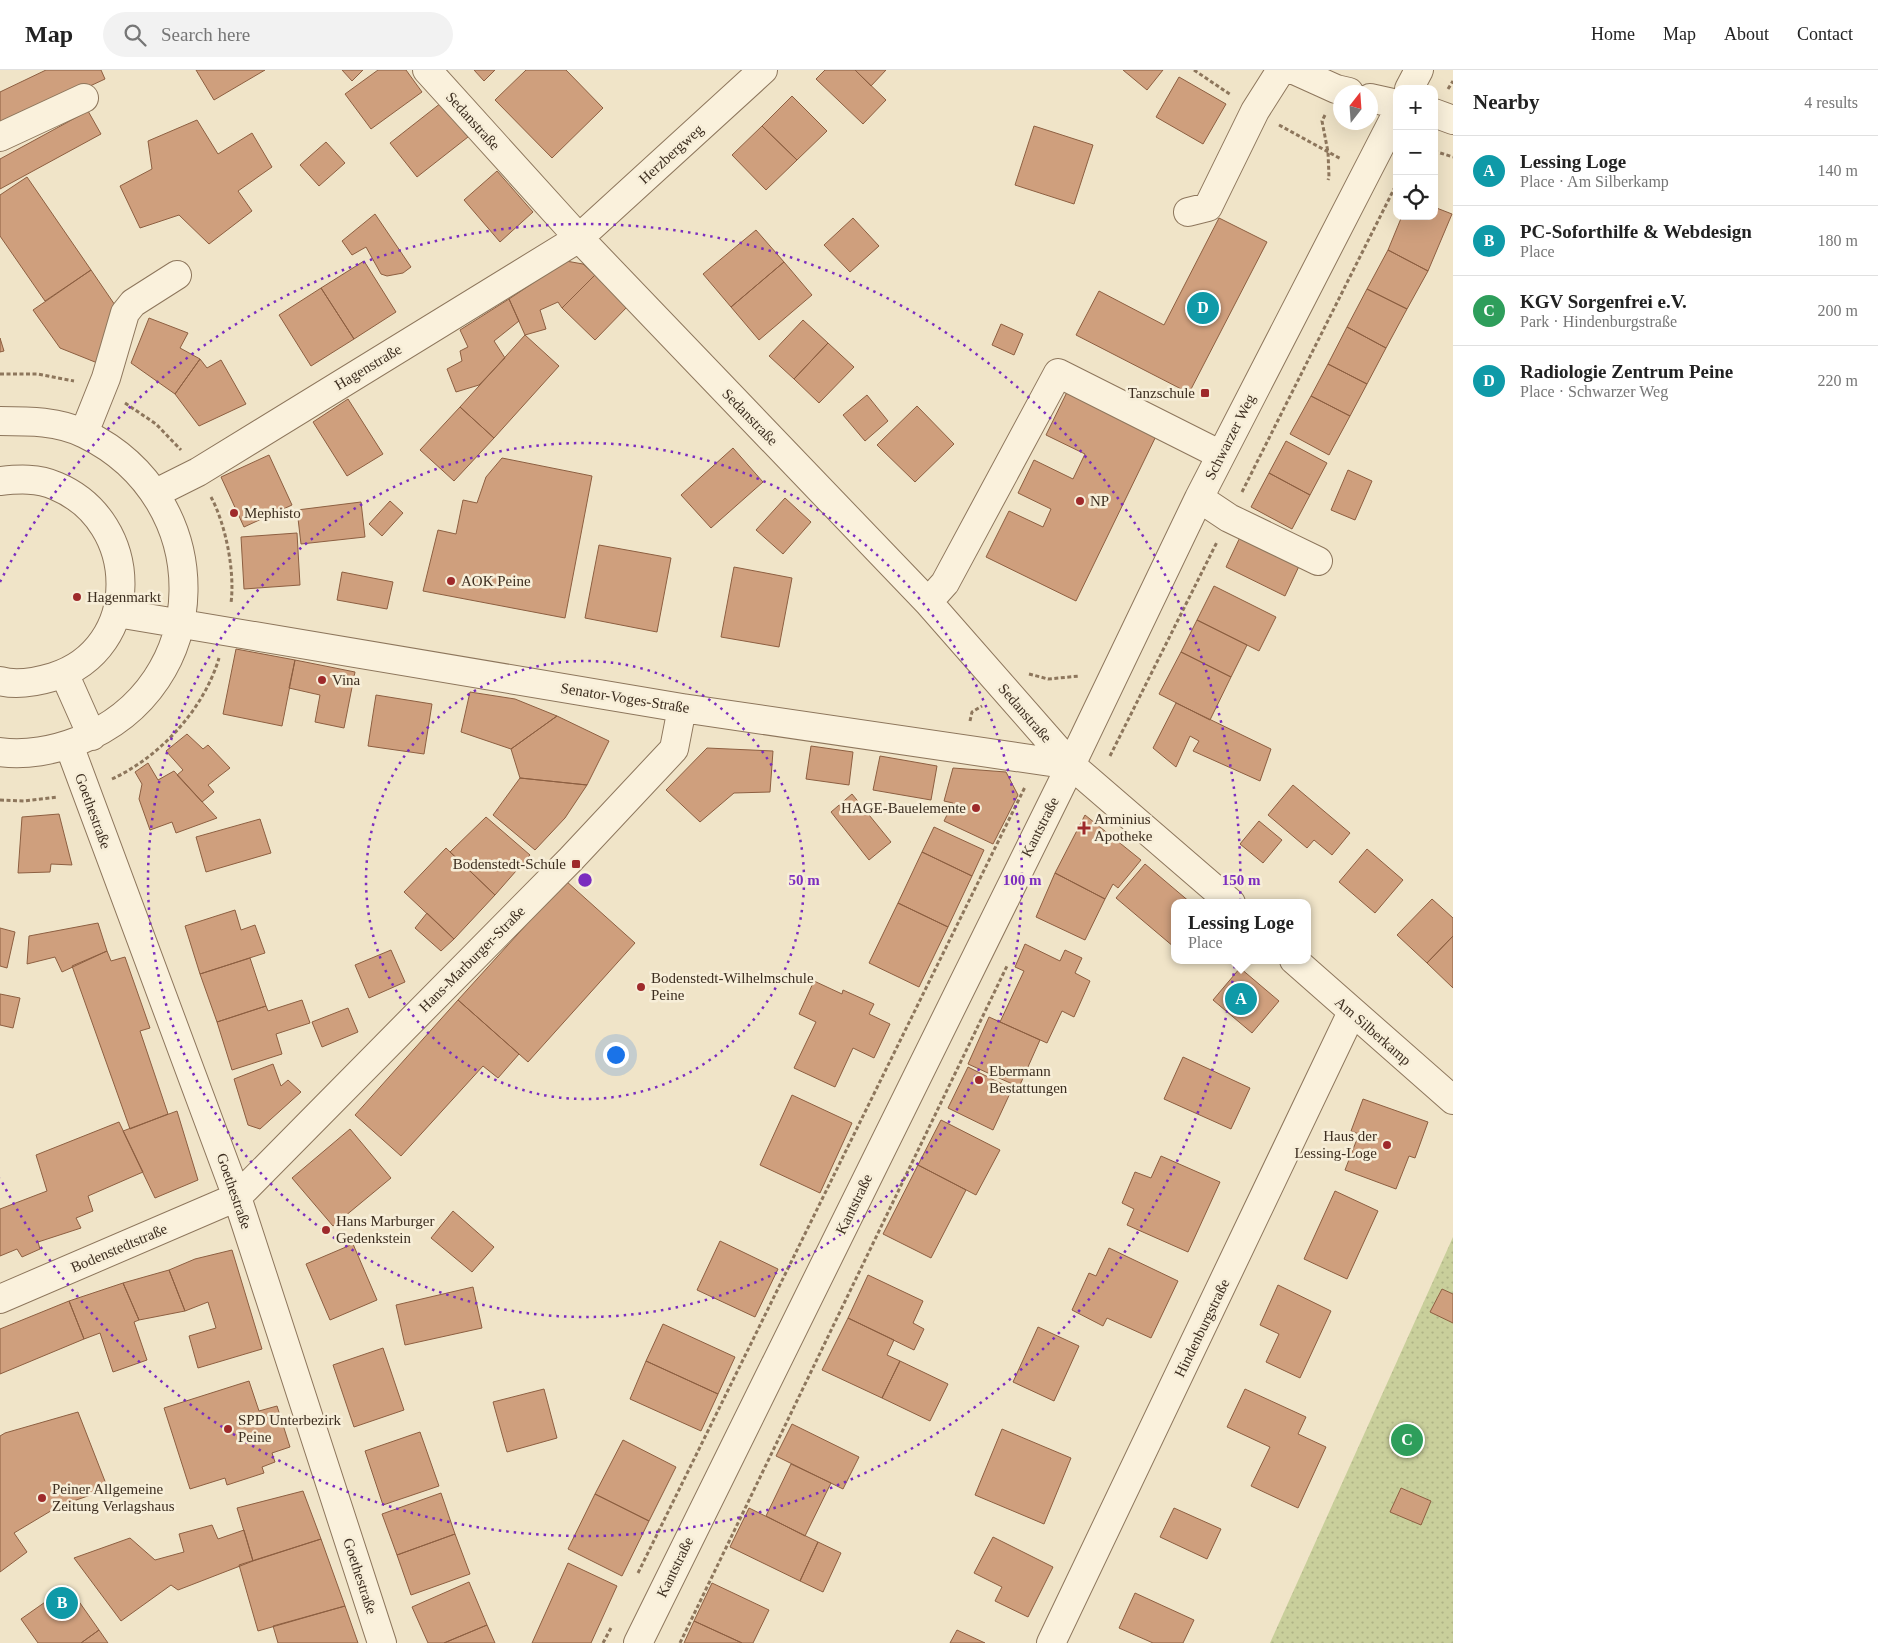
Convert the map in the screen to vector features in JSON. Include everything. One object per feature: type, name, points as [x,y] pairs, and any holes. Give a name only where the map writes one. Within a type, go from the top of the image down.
[{"type":"street","name":"Sedanstraße","points":[[427,70],[579,238],[928,602],[1071,765]]},
{"type":"street","name":"Herzbergweg","points":[[579,238],[763,70]]},
{"type":"street","points":[[1188,212],[1208,207],[1255,112],[1281,70]]},
{"type":"street","points":[[1294,70],[1333,87]]},
{"type":"street","points":[[1411,85],[1419,70]]},
{"type":"street","points":[[0,137],[84,98]]},
{"type":"street","points":[[1378,100],[1393,103]]},
{"type":"street","points":[[1438,114],[1453,120]]},
{"type":"street","name":"Schwarzer Weg","points":[[1071,765],[1199,498],[1393,121]]},
{"type":"street","name":"Hagenstraße","points":[[156,493],[198,472],[579,238]]},
{"type":"street","points":[[84,433],[106,378],[125,313],[133,303],[177,275]]},
{"type":"street","points":[[928,602],[945,583],[1058,372],[1221,456]]},
{"type":"street","points":[[0,421],[42,422],[84,433],[117,453],[135,468],[156,493],[172,523],[182,556],[184,590],[180,624],[171,652],[157,678],[139,701],[117,720],[80,740],[38,752],[0,752]]},
{"type":"street","points":[[0,481],[25,478],[56,485],[83,501],[104,524],[117,552],[122,583],[117,613],[105,638],[87,658],[64,673],[34,683],[0,681]]},
{"type":"street","points":[[1199,498],[1229,518],[1318,561]]},
{"type":"street","name":"Senator-Voges-Straße","points":[[117,613],[682,708],[1071,765]]},
{"type":"street","name":"Goethestraße","points":[[64,673],[80,740],[237,1197],[382,1643]]},
{"type":"street","name":"Hans-Marburger-Straße","points":[[237,1197],[570,859],[674,749],[682,708]]},
{"type":"street","points":[[1071,765],[1226,899]]},
{"type":"street","name":"Kantstraße","points":[[638,1643],[1071,765]]},
{"type":"street","name":"Am Silberkamp","points":[[1298,964],[1452,1097]]},
{"type":"street","name":"Hindenburgstraße","points":[[1051,1643],[1352,1012]]},
{"type":"street","name":"Bodenstedtstraße","points":[[0,1299],[237,1197]]},
{"type":"path","points":[[1194,70],[1255,112],[1393,187]]},
{"type":"path","points":[[1325,186],[1329,177],[1328,152],[1322,121],[1333,104]]},
{"type":"path","points":[[1438,152],[1453,158]]},
{"type":"path","points":[[1096,785],[1393,190]]},
{"type":"path","points":[[1080,676],[1084,668]]},
{"type":"path","points":[[634,1581],[1038,760]]},
{"type":"path","points":[[680,1643],[1010,960]]},
{"type":"path","points":[[603,1643],[612,1625]]},
{"type":"green space","points":[[1453,1237],[1453,1643],[1270,1643]]},
{"type":"building","points":[[46,70],[101,70],[105,79],[0,128],[0,92]]},
{"type":"building","points":[[196,70],[265,70],[214,100]]},
{"type":"building","points":[[342,70],[363,70],[352,81]]},
{"type":"building","points":[[378,70],[406,70],[422,92],[371,129],[345,94]]},
{"type":"building","points":[[474,70],[495,70],[484,81]]},
{"type":"building","points":[[526,70],[566,70],[603,108],[552,158],[495,100]]},
{"type":"building","points":[[825,70],[855,70],[886,100],[863,124],[816,79]]},
{"type":"building","points":[[855,70],[886,70],[871,86]]},
{"type":"building","points":[[1123,70],[1163,70],[1147,90]]},
{"type":"building","points":[[1179,77],[1226,104],[1203,144],[1156,117]]},
{"type":"building","points":[[792,96],[827,131],[797,160],[762,126]]},
{"type":"building","points":[[441,103],[468,137],[417,177],[390,143]]},
{"type":"building","points":[[88,111],[101,134],[0,189],[0,159]]},
{"type":"building","points":[[197,120],[218,154],[252,133],[272,167],[238,191],[252,211],[209,244],[179,215],[140,228],[120,186],[152,169],[148,141]]},
{"type":"building","points":[[762,126],[797,160],[766,190],[732,155]]},
{"type":"building","points":[[1034,126],[1093,145],[1074,204],[1015,185]]},
{"type":"building","points":[[326,142],[345,163],[319,186],[300,165]]},
{"type":"building","points":[[497,171],[533,212],[500,242],[464,200]]},
{"type":"building","points":[[27,177],[91,270],[45,301],[0,236],[0,195]]},
{"type":"building","points":[[1438,209],[1452,214],[1428,271],[1388,250],[1400,220],[1438,220]]},
{"type":"building","points":[[375,214],[411,267],[403,273],[387,276],[381,274],[366,247],[352,255],[342,241]]},
{"type":"building","points":[[853,218],[879,246],[850,272],[824,245]]},
{"type":"building","points":[[1219,218],[1267,242],[1189,393],[1076,335],[1099,291],[1164,325]]},
{"type":"building","points":[[756,230],[784,262],[731,307],[703,274]]},
{"type":"building","points":[[1388,250],[1428,271],[1407,309],[1367,289]]},
{"type":"building","points":[[364,261],[396,312],[354,339],[321,288]]},
{"type":"building","points":[[566,261],[583,264],[595,275],[562,308],[558,302],[540,310],[546,329],[525,335],[509,299]]},
{"type":"building","points":[[784,262],[812,295],[759,340],[731,307]]},
{"type":"building","points":[[91,270],[117,308],[100,364],[60,348],[33,310]]},
{"type":"building","points":[[595,275],[627,307],[595,340],[562,308]]},
{"type":"building","points":[[321,288],[354,339],[311,366],[279,315]]},
{"type":"building","points":[[1367,289],[1407,309],[1386,348],[1347,327]]},
{"type":"building","points":[[509,299],[519,321],[494,341],[505,358],[479,385],[456,392],[447,369],[462,361],[460,351],[468,347],[460,330]]},
{"type":"building","points":[[149,318],[188,333],[180,348],[200,359],[175,394],[131,363]]},
{"type":"building","points":[[803,320],[828,343],[794,379],[769,356]]},
{"type":"building","points":[[1001,324],[1023,334],[1014,355],[992,345]]},
{"type":"building","points":[[1347,327],[1386,348],[1367,384],[1328,364]]},
{"type":"building","points":[[525,335],[559,366],[494,438],[460,407]]},
{"type":"building","points":[[0,338],[4,351],[0,352]]},
{"type":"building","points":[[828,343],[854,367],[819,403],[794,379]]},
{"type":"building","points":[[200,359],[207,368],[221,360],[246,404],[199,426],[175,394]]},
{"type":"building","points":[[1328,364],[1367,384],[1350,416],[1311,396]]},
{"type":"building","name":"NP","points":[[1070,386],[1159,430],[1076,601],[986,557],[1009,511],[1043,527],[1051,509],[1018,493],[1034,460],[1073,479],[1085,454],[1046,435]]},
{"type":"building","points":[[867,395],[888,421],[865,441],[843,415]]},
{"type":"building","points":[[1311,396],[1350,416],[1329,455],[1290,434]]},
{"type":"building","points":[[348,399],[383,454],[347,476],[313,422]]},
{"type":"building","points":[[917,406],[954,444],[915,482],[877,445]]},
{"type":"building","points":[[460,407],[494,438],[454,481],[420,450]]},
{"type":"building","points":[[1286,441],[1327,463],[1310,495],[1269,473]]},
{"type":"building","points":[[733,448],[763,482],[711,528],[681,495]]},
{"type":"building","points":[[269,455],[292,505],[244,527],[221,477]]},
{"type":"building","points":[[502,458],[592,476],[565,618],[423,591],[438,530],[456,534],[463,500],[477,503],[486,477]]},
{"type":"building","points":[[1348,470],[1372,481],[1355,520],[1331,510]]},
{"type":"building","points":[[1269,473],[1310,495],[1292,529],[1251,507]]},
{"type":"building","points":[[785,498],[811,522],[783,554],[756,530]]},
{"type":"building","points":[[390,501],[403,513],[382,536],[369,524]]},
{"type":"building","points":[[361,502],[365,537],[301,544],[297,510]]},
{"type":"building","points":[[297,533],[300,585],[244,589],[241,537]]},
{"type":"building","points":[[1242,533],[1301,562],[1285,596],[1226,567]]},
{"type":"building","points":[[599,545],[671,558],[657,632],[585,618]]},
{"type":"building","points":[[734,567],[792,578],[779,647],[721,637]]},
{"type":"building","points":[[342,572],[393,582],[387,609],[337,600]]},
{"type":"building","points":[[1214,586],[1276,617],[1259,651],[1197,620]]},
{"type":"building","points":[[1197,620],[1247,645],[1231,677],[1181,652]]},
{"type":"building","points":[[236,649],[295,660],[282,726],[223,714]]},
{"type":"building","points":[[1181,652],[1231,677],[1210,720],[1159,694]]},
{"type":"building","points":[[295,660],[355,672],[344,728],[315,722],[320,695],[289,688]]},
{"type":"building","points":[[470,692],[515,699],[557,716],[511,749],[461,732]]},
{"type":"building","points":[[376,695],[432,704],[424,754],[368,746]]},
{"type":"building","points":[[1176,703],[1271,749],[1260,781],[1193,751],[1199,741],[1190,736],[1176,767],[1153,748]]},
{"type":"building","points":[[557,716],[609,741],[587,785],[520,778],[511,749]]},
{"type":"building","points":[[187,734],[203,749],[208,745],[230,768],[208,785],[214,792],[202,802],[177,775],[183,770],[166,751]]},
{"type":"building","points":[[811,746],[853,752],[849,785],[806,779]]},
{"type":"building","points":[[707,748],[773,751],[770,792],[734,793],[700,822],[666,790]]},
{"type":"building","points":[[880,756],[937,766],[931,800],[873,790]]},
{"type":"building","points":[[148,763],[158,780],[174,771],[217,818],[176,833],[172,822],[150,830],[139,799],[142,784],[135,772]]},
{"type":"building","points":[[953,768],[1006,772],[1018,795],[993,844],[944,821],[953,803],[944,801]]},
{"type":"building","points":[[520,778],[587,785],[565,818],[535,850],[493,815]]},
{"type":"building","points":[[1293,785],[1350,833],[1332,855],[1314,840],[1307,848],[1268,815]]},
{"type":"building","points":[[852,794],[891,842],[869,860],[831,812]]},
{"type":"building","points":[[59,814],[72,865],[51,864],[50,872],[18,873],[22,817]]},
{"type":"building","points":[[1085,815],[1141,860],[1118,888],[1113,884],[1105,899],[1055,873]]},
{"type":"building","points":[[486,817],[530,855],[495,895],[450,852]]},
{"type":"building","points":[[260,819],[271,853],[206,872],[196,837]]},
{"type":"building","points":[[1259,821],[1282,840],[1263,863],[1240,844]]},
{"type":"building","points":[[934,827],[984,850],[972,876],[922,852]]},
{"type":"building","points":[[446,848],[495,895],[454,939],[404,892]]},
{"type":"building","points":[[1367,849],[1403,880],[1375,913],[1339,882]]},
{"type":"building","points":[[922,852],[972,876],[948,927],[898,903]]},
{"type":"building","points":[[1145,864],[1186,899],[1171,899],[1171,944],[1116,898]]},
{"type":"building","points":[[1055,873],[1105,899],[1085,940],[1036,917]]},
{"type":"building","points":[[566,881],[635,943],[528,1062],[458,1000]]},
{"type":"building","points":[[1432,899],[1453,918],[1453,936],[1427,963],[1397,935]]},
{"type":"building","points":[[898,903],[948,927],[919,987],[869,963]]},
{"type":"building","points":[[235,910],[241,930],[255,925],[265,953],[200,974],[185,926]]},
{"type":"building","points":[[427,913],[454,939],[441,951],[415,928]]},
{"type":"building","points":[[98,923],[107,951],[62,972],[55,957],[27,964],[29,936]]},
{"type":"building","points":[[0,928],[15,932],[7,968],[0,966]]},
{"type":"building","points":[[1453,936],[1453,988],[1427,963]]},
{"type":"building","points":[[1025,944],[1060,961],[1065,950],[1082,958],[1075,973],[1090,981],[1074,1017],[1062,1011],[1047,1043],[1000,1022],[1024,971],[1015,967]]},
{"type":"building","points":[[391,950],[405,982],[369,998],[355,965]]},
{"type":"building","points":[[107,951],[111,961],[125,957],[150,1028],[140,1031],[168,1114],[130,1129],[72,966]]},
{"type":"building","points":[[250,958],[266,1006],[217,1022],[200,974]]},
{"type":"building","points":[[1240,968],[1279,1001],[1252,1033],[1213,1000]]},
{"type":"building","points":[[814,981],[842,994],[843,990],[874,1004],[869,1014],[890,1024],[874,1058],[853,1048],[835,1087],[794,1068],[816,1022],[799,1014]]},
{"type":"building","points":[[0,994],[20,998],[13,1028],[0,1025]]},
{"type":"building","points":[[302,1000],[310,1023],[276,1034],[282,1054],[232,1070],[217,1022],[266,1006],[268,1011]]},
{"type":"building","points":[[458,1000],[519,1054],[498,1078],[483,1066],[401,1156],[355,1115]]},
{"type":"building","points":[[348,1008],[358,1032],[322,1047],[312,1022]]},
{"type":"building","points":[[989,1017],[1040,1040],[1019,1087],[968,1064]]},
{"type":"building","points":[[1183,1057],[1250,1088],[1231,1129],[1164,1099]]},
{"type":"building","points":[[273,1064],[281,1086],[288,1080],[301,1092],[260,1129],[248,1125],[234,1079]]},
{"type":"building","points":[[968,1067],[1012,1089],[993,1130],[948,1108]]},
{"type":"building","points":[[792,1095],[852,1123],[820,1193],[760,1165]]},
{"type":"building","name":"Haus der Lessing-Loge","points":[[1363,1099],[1428,1122],[1415,1158],[1409,1156],[1396,1189],[1345,1170],[1359,1134],[1351,1131]]},
{"type":"building","points":[[177,1111],[198,1180],[155,1198],[123,1131]]},
{"type":"building","points":[[941,1120],[1000,1150],[976,1195],[918,1165]]},
{"type":"building","points":[[119,1122],[143,1172],[88,1196],[93,1211],[76,1218],[81,1228],[38,1242],[40,1249],[22,1257],[17,1249],[0,1256],[0,1209],[47,1191],[36,1155]]},
{"type":"building","points":[[350,1129],[391,1178],[333,1226],[292,1178]]},
{"type":"building","points":[[1161,1156],[1220,1182],[1188,1252],[1127,1225],[1134,1209],[1122,1203],[1135,1172],[1151,1178]]},
{"type":"building","points":[[918,1165],[966,1190],[931,1258],[883,1234]]},
{"type":"building","points":[[1335,1191],[1378,1211],[1347,1279],[1304,1259]]},
{"type":"building","points":[[453,1211],[494,1247],[472,1272],[431,1238]]},
{"type":"building","points":[[720,1241],[778,1269],[755,1317],[697,1290]]},
{"type":"building","points":[[353,1244],[377,1300],[330,1320],[306,1264]]},
{"type":"building","points":[[1109,1248],[1178,1281],[1151,1338],[1107,1318],[1103,1326],[1072,1310],[1089,1273],[1096,1276]]},
{"type":"building","points":[[232,1250],[262,1349],[198,1368],[189,1336],[216,1328],[208,1302],[185,1311],[169,1270],[195,1259]]},
{"type":"building","points":[[169,1270],[185,1311],[139,1320],[123,1283]]},
{"type":"building","points":[[868,1275],[923,1301],[913,1323],[924,1329],[914,1350],[848,1318]]},
{"type":"building","points":[[123,1283],[139,1320],[134,1322],[147,1360],[113,1372],[100,1333],[84,1339],[69,1301]]},
{"type":"building","points":[[1278,1285],[1331,1311],[1300,1378],[1266,1362],[1279,1334],[1260,1325]]},
{"type":"building","points":[[473,1287],[482,1328],[405,1345],[396,1305]]},
{"type":"building","points":[[1442,1289],[1453,1294],[1453,1323],[1430,1312]]},
{"type":"building","points":[[69,1301],[84,1339],[0,1374],[0,1329]]},
{"type":"building","points":[[848,1318],[894,1340],[887,1355],[900,1361],[882,1398],[822,1370]]},
{"type":"building","points":[[663,1324],[735,1357],[718,1394],[646,1361]]},
{"type":"building","points":[[1038,1327],[1079,1346],[1054,1401],[1013,1382]]},
{"type":"building","points":[[383,1348],[404,1410],[354,1427],[333,1365]]},
{"type":"building","points":[[646,1361],[718,1394],[701,1431],[630,1399]]},
{"type":"building","points":[[900,1361],[948,1384],[930,1421],[882,1398]]},
{"type":"building","name":"SPD Unterbezirk Peine","points":[[249,1381],[259,1411],[277,1406],[290,1447],[272,1453],[275,1462],[262,1467],[264,1473],[227,1485],[225,1478],[190,1489],[164,1408]]},
{"type":"building","points":[[544,1389],[557,1438],[507,1452],[493,1402]]},
{"type":"building","points":[[1245,1389],[1306,1417],[1298,1434],[1326,1447],[1298,1508],[1251,1486],[1270,1447],[1227,1427]]},
{"type":"building","name":"Peiner Allgemeine Zeitung Verlagshaus","points":[[78,1412],[108,1489],[59,1506],[14,1533],[27,1552],[0,1572],[0,1436]]},
{"type":"building","points":[[792,1424],[859,1457],[843,1489],[776,1456]]},
{"type":"building","points":[[1002,1429],[1071,1458],[1044,1524],[975,1495]]},
{"type":"building","points":[[420,1432],[439,1486],[383,1505],[365,1451]]},
{"type":"building","points":[[623,1440],[676,1467],[649,1521],[595,1494]]},
{"type":"building","points":[[791,1464],[831,1483],[805,1536],[766,1516]]},
{"type":"building","points":[[1401,1488],[1431,1501],[1421,1525],[1390,1512]]},
{"type":"building","points":[[303,1491],[321,1539],[253,1561],[237,1508]]},
{"type":"building","points":[[441,1493],[455,1534],[397,1555],[382,1514]]},
{"type":"building","points":[[595,1494],[649,1521],[622,1576],[568,1549]]},
{"type":"building","points":[[749,1508],[818,1542],[800,1581],[730,1547]]},
{"type":"building","points":[[1174,1508],[1221,1529],[1207,1559],[1160,1537]]},
{"type":"building","points":[[212,1525],[218,1539],[244,1530],[253,1561],[178,1590],[171,1585],[121,1621],[74,1558],[130,1538],[155,1560],[184,1552],[179,1534]]},
{"type":"building","points":[[455,1534],[470,1574],[411,1595],[397,1555]]},
{"type":"building","points":[[993,1537],[1053,1567],[1028,1617],[995,1601],[1002,1587],[974,1573]]},
{"type":"building","points":[[321,1539],[345,1606],[258,1631],[239,1565]]},
{"type":"building","points":[[818,1542],[841,1553],[823,1592],[800,1581]]},
{"type":"building","points":[[568,1563],[617,1586],[591,1643],[532,1643]]},
{"type":"building","points":[[469,1582],[487,1625],[444,1643],[428,1643],[412,1607]]},
{"type":"building","points":[[712,1583],[769,1610],[753,1643],[742,1643],[694,1621]]},
{"type":"building","points":[[68,1586],[99,1630],[81,1643],[38,1643],[21,1619]]},
{"type":"building","points":[[1135,1593],[1194,1620],[1183,1643],[1153,1643],[1119,1628]]},
{"type":"building","points":[[345,1606],[358,1643],[278,1643],[273,1626]]},
{"type":"building","points":[[694,1621],[742,1643],[684,1643]]},
{"type":"building","points":[[487,1625],[495,1643],[444,1643]]},
{"type":"building","points":[[99,1630],[108,1643],[81,1643]]},
{"type":"building","points":[[957,1630],[985,1643],[950,1643]]},
{"type":"place","name":"Radiologie Zentrum Peine","points":[[1203,308]]},
{"type":"place","name":"Tanzschule","points":[[1205,393]]},
{"type":"place","name":"NP","points":[[1080,501]]},
{"type":"place","name":"Mephisto","points":[[234,513]]},
{"type":"place","name":"AOK Peine","points":[[451,581]]},
{"type":"place","name":"Hagenmarkt","points":[[77,597]]},
{"type":"place","name":"Vina","points":[[322,680]]},
{"type":"place","name":"HAGE-Bauelemente","points":[[976,808]]},
{"type":"place","name":"Arminius Apotheke","points":[[1084,828]]},
{"type":"place","name":"Bodenstedt-Schule","points":[[576,864]]},
{"type":"place","name":"Bodenstedt-Wilhelmschule Peine","points":[[641,987]]},
{"type":"place","name":"Lessing Loge","points":[[1241,999]]},
{"type":"place","name":"Ebermann Bestattungen","points":[[979,1080]]},
{"type":"place","name":"Haus der Lessing-Loge","points":[[1387,1145]]},
{"type":"place","name":"Hans Marburger Gedenkstein","points":[[326,1230]]},
{"type":"place","name":"SPD Unterbezirk Peine","points":[[228,1429]]},
{"type":"place","name":"KGV Sorgenfrei e.V.","points":[[1407,1440]]},
{"type":"place","name":"Peiner Allgemeine Zeitung Verlagshaus","points":[[42,1498]]},
{"type":"place","name":"PC-Soforthilfe & Webdesign","points":[[62,1603]]}]
